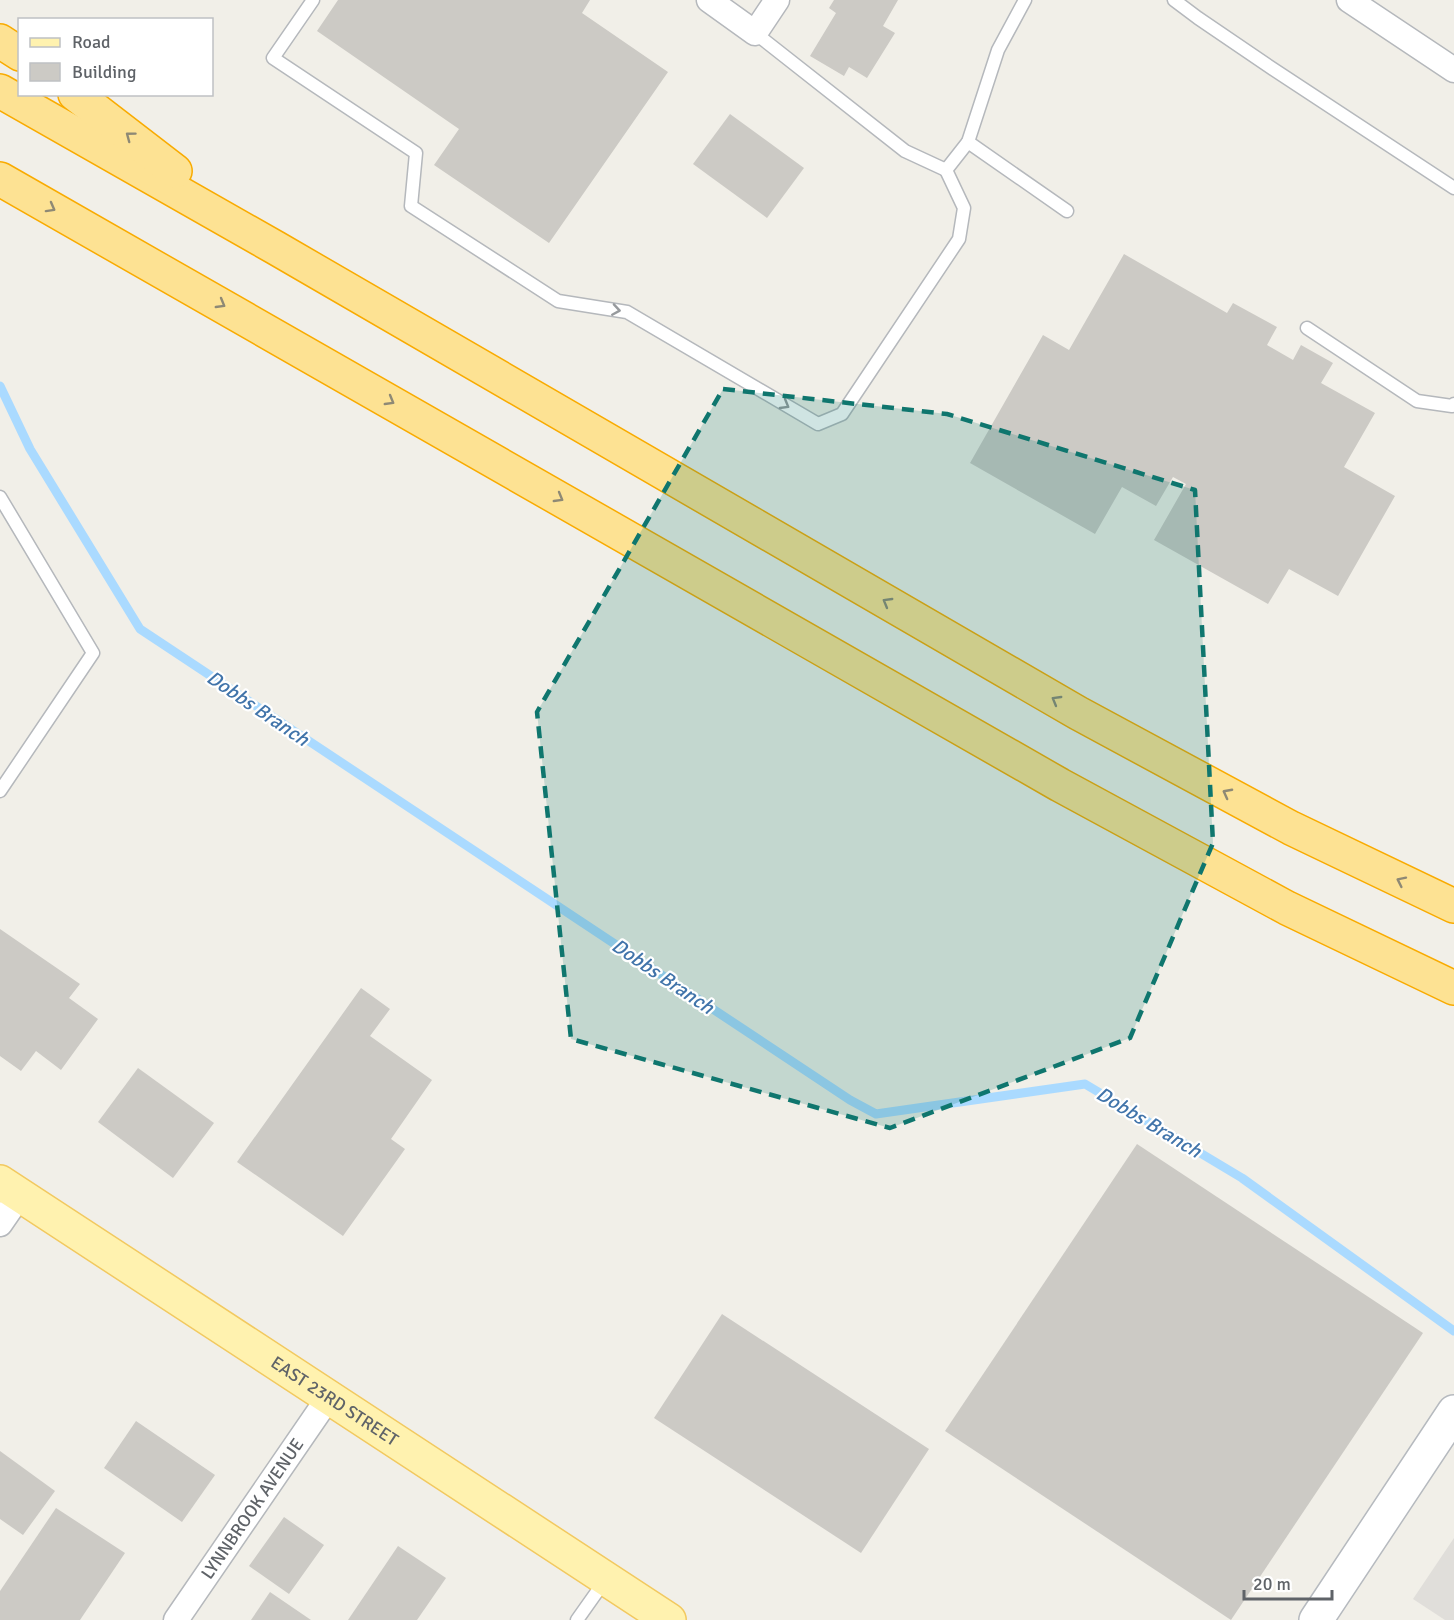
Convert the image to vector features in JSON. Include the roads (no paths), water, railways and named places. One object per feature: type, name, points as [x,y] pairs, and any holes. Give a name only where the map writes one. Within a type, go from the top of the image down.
[{"type":"highway","points":[[0,40],[18,53]]},
{"type":"highway","points":[[0,91],[1078,712],[1291,828],[1454,906]]},
{"type":"highway","points":[[78,96],[276,248]]},
{"type":"highway","points":[[0,179],[1060,785],[1287,908],[1454,988]]},
{"type":"main road","name":"EAST 23RD STREET","points":[[10,1188],[669,1620]]},
{"type":"street","points":[[709,0],[755,33],[777,0]]},
{"type":"street","points":[[1349,0],[1454,70]]},
{"type":"street","points":[[0,1224],[10,1188]]},
{"type":"street","name":"LYNNBROOK AVENUE","points":[[176,1620],[329,1397]]},
{"type":"street","points":[[1316,1620],[1454,1412]]},
{"type":"lane","points":[[313,0],[273,58],[416,153],[411,206],[558,301],[627,312],[818,424],[842,414],[958,238],[964,208],[946,170],[905,151],[755,33]]},
{"type":"lane","points":[[946,170],[969,142],[998,50],[1025,0]]},
{"type":"lane","points":[[1174,0],[1263,62],[1454,188]]},
{"type":"lane","points":[[969,142],[1067,211]]},
{"type":"lane","points":[[1307,328],[1417,400],[1452,406],[1454,404]]},
{"type":"lane","points":[[0,497],[93,653],[0,791]]},
{"type":"lane","points":[[577,1620],[607,1578]]},
{"type":"waterway","name":"Dobbs Branch","points":[[0,386],[30,449],[140,629],[850,1100],[876,1114],[1085,1084],[1242,1178],[1454,1331]]}]
